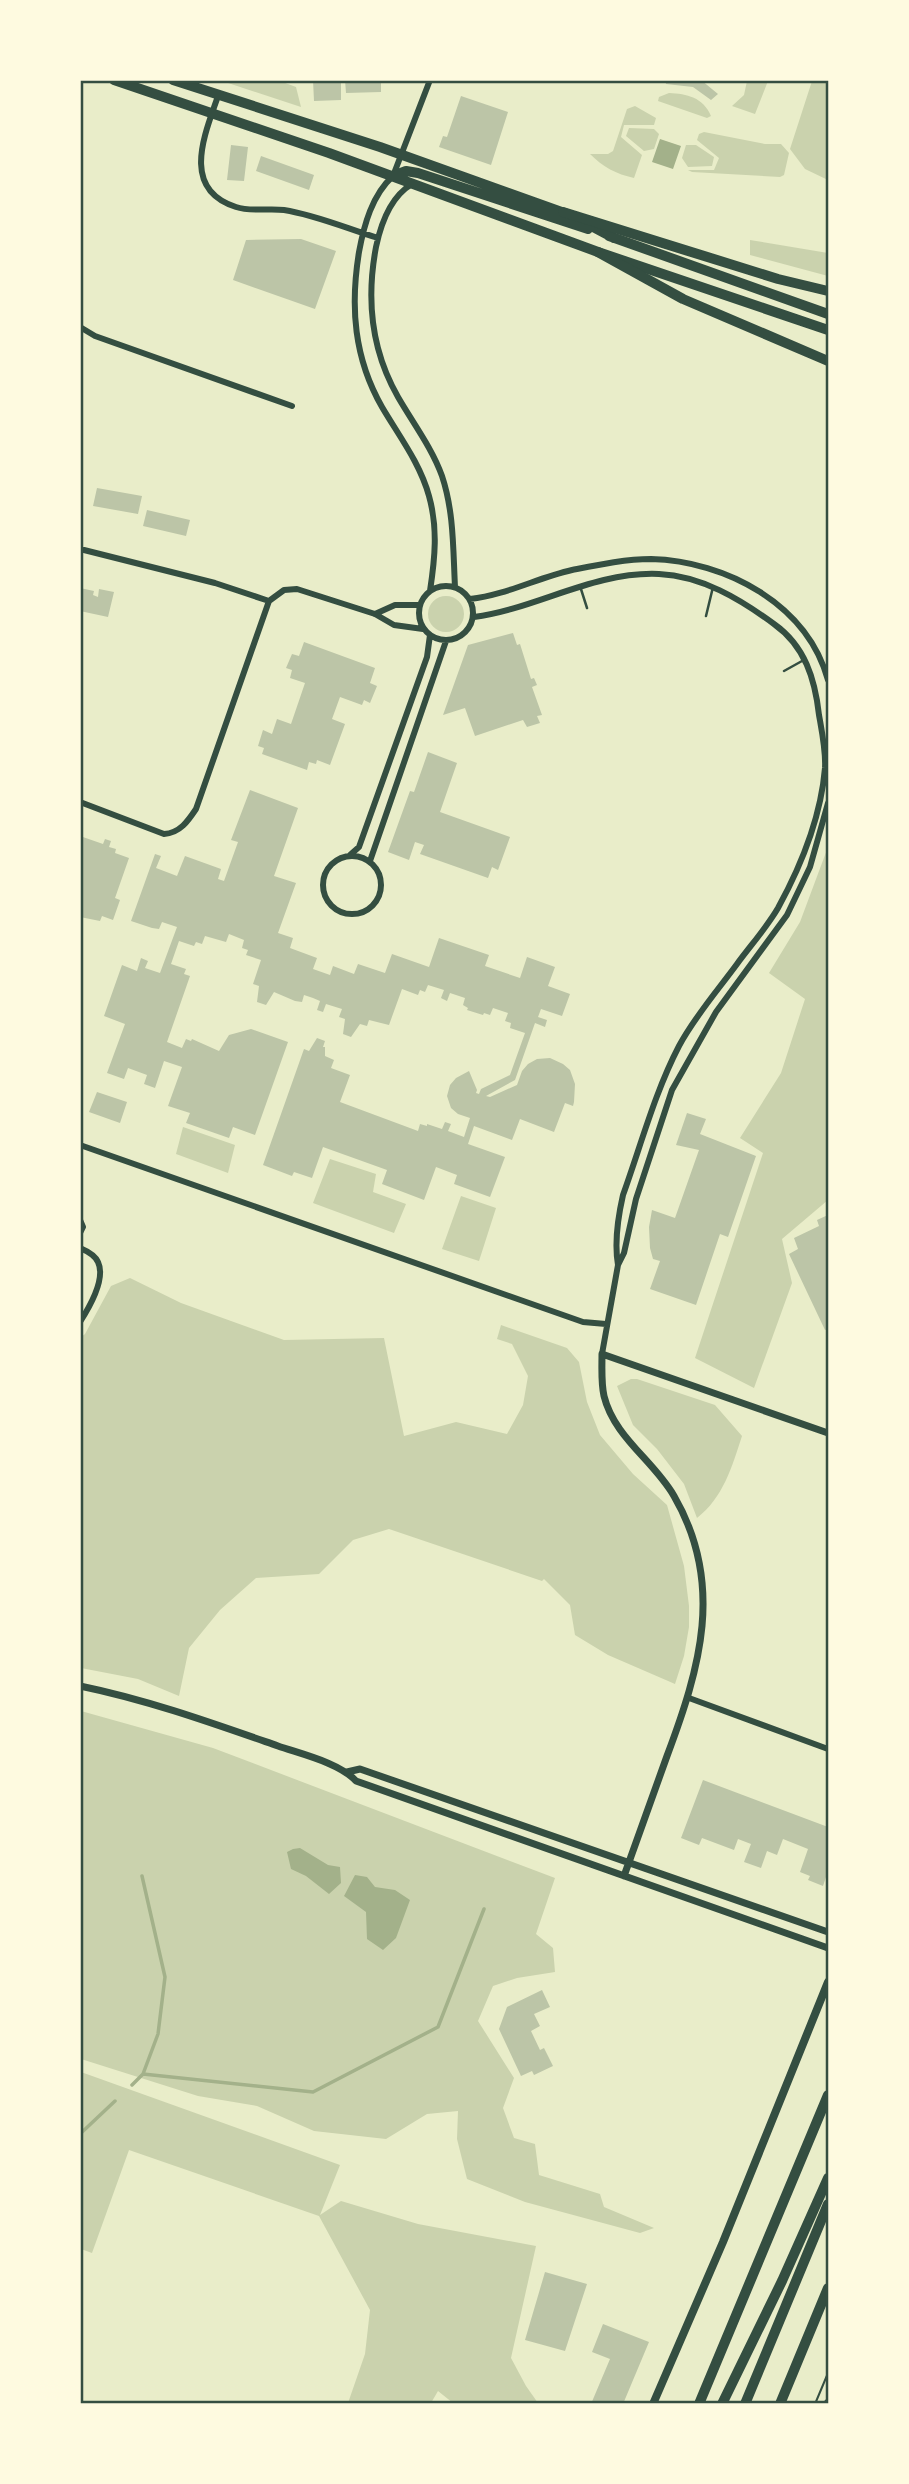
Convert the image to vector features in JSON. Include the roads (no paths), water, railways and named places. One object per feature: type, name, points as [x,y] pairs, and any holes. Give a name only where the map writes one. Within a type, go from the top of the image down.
[{"type":"highway","points":[[563,212],[778,279],[828,291]]},
{"type":"highway","points":[[598,252],[683,299],[828,361]]},
{"type":"highway","points":[[699,2403],[828,2095]]},
{"type":"highway","points":[[722,2403],[782,2281],[828,2178]]},
{"type":"highway","points":[[745,2403],[828,2204]]},
{"type":"highway","points":[[780,2403],[828,2288]]},
{"type":"main road","points":[[114,80],[393,176],[598,252],[828,330]]},
{"type":"main road","points":[[173,80],[297,119],[563,212],[614,238]]},
{"type":"main road","points":[[393,176],[407,171],[418,173],[614,238],[828,314]]},
{"type":"main road","points":[[653,2403],[723,2242],[828,1982]]},
{"type":"street","points":[[423,629],[420,605],[430,591],[436,534],[429,495],[411,454],[381,405],[363,368],[355,329],[354,297],[362,233],[380,188],[393,176],[430,80]]},
{"type":"street","points":[[218,96],[200,152],[205,183],[218,197],[234,207],[286,211],[378,239]]},
{"type":"street","points":[[412,184],[397,195],[390,205],[378,239],[370,290],[374,337],[389,379],[435,460],[444,484],[452,526],[454,587]]},
{"type":"street","points":[[80,327],[95,336],[292,406]]},
{"type":"street","points":[[84,550],[215,583],[269,601]]},
{"type":"street","points":[[470,599],[493,597],[571,571],[649,559],[674,561],[736,578],[773,601],[802,629],[821,659],[828,680]]},
{"type":"street","points":[[474,617],[498,614],[580,586],[657,574],[673,576],[713,587],[738,599],[782,629],[805,659],[812,674],[825,766],[812,827],[792,881],[777,909],[680,1044],[623,1195],[616,1252],[618,1265]]},
{"type":"street","points":[[80,802],[155,831],[171,833],[188,821],[196,809],[269,601],[284,590],[297,589],[375,614],[394,625],[423,629],[446,641],[464,634],[471,627],[474,617],[470,599],[454,587],[446,586],[430,591]]},
{"type":"street","points":[[375,614],[395,605],[420,605]]},
{"type":"street","points":[[350,855],[370,861],[382,881],[379,898],[374,905],[359,914],[342,913],[333,907],[326,899],[324,878],[335,861],[350,855],[359,847],[427,657],[430,635]]},
{"type":"street","points":[[370,861],[446,641]]},
{"type":"street","points":[[624,1876],[689,1698],[703,1627],[702,1580],[696,1550],[674,1496],[628,1440],[609,1410],[602,1383],[606,1324],[618,1265],[624,1253],[636,1199],[672,1090],[716,1012],[787,915],[810,867],[828,803]]},
{"type":"street","points":[[80,1145],[583,1322],[606,1324]]},
{"type":"street","points":[[80,1220],[83,1227],[80,1233]]},
{"type":"street","points":[[80,1248],[98,1261],[100,1275],[80,1322]]},
{"type":"street","points":[[602,1354],[828,1433]]},
{"type":"street","points":[[80,1686],[166,1707],[347,1772],[356,1781],[828,1948]]},
{"type":"street","points":[[689,1698],[828,1749]]},
{"type":"street","points":[[347,1772],[359,1769],[828,1931]]},
{"type":"lane","points":[[580,586],[587,608]]},
{"type":"lane","points":[[705,616],[713,587]]},
{"type":"lane","points":[[784,671],[805,659]]},
{"type":"waterway","points":[[132,2085],[143,2074],[158,2034],[165,1977],[142,1876]]},
{"type":"waterway","points":[[143,2074],[313,2092],[438,2027],[484,1909]]},
{"type":"waterway","points":[[80,2134],[115,2101]]}]
